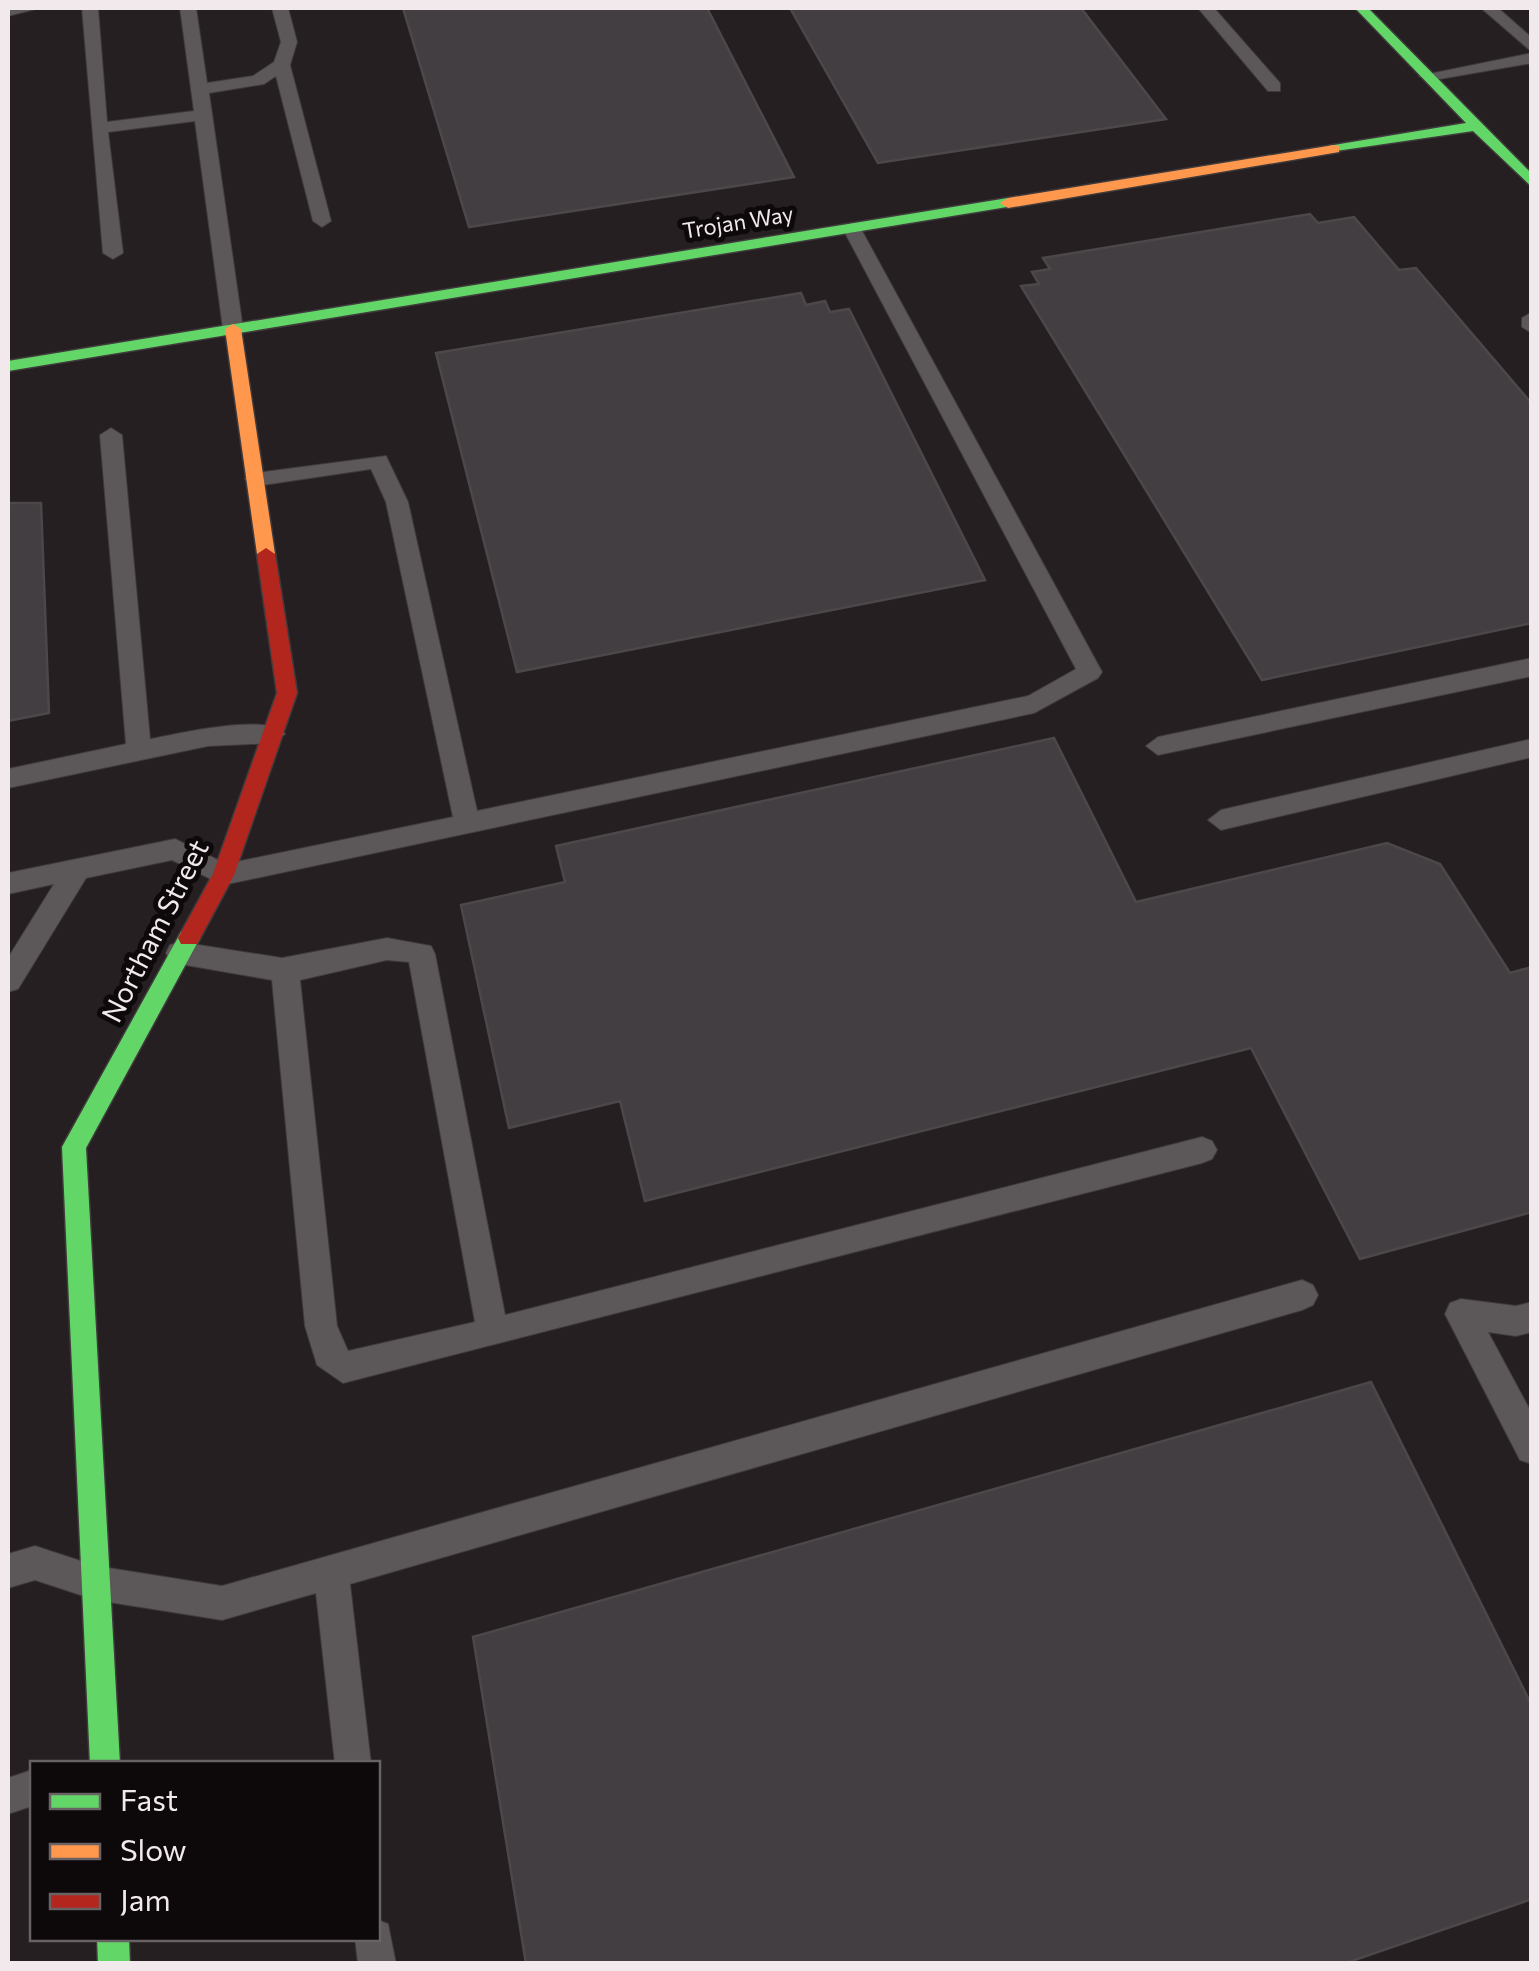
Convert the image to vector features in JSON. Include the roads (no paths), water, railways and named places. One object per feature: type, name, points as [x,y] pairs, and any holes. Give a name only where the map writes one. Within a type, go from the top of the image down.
[{"type":"street","points":[[1361,8],[1532,182]]},
{"type":"street","name":"Trojan Way","points":[[8,366],[1477,126]]},
{"type":"street","name":"Northam Street","points":[[105,1761],[74,1147],[223,875],[287,693],[233,329]]},
{"type":"lane","points":[[8,11],[32,8]]},
{"type":"lane","points":[[90,8],[114,253]]},
{"type":"lane","name":"Northam Street","points":[[188,8],[233,329]]},
{"type":"lane","points":[[280,8],[289,42],[282,65],[322,221]]},
{"type":"lane","points":[[1206,8],[1274,87]]},
{"type":"lane","points":[[1489,8],[1532,47]]},
{"type":"lane","points":[[1428,76],[1532,58]]},
{"type":"lane","points":[[200,89],[258,80],[282,65]]},
{"type":"lane","points":[[99,128],[204,115]]},
{"type":"lane","points":[[8,882],[175,849],[223,875],[1034,704],[1090,672],[852,229]]},
{"type":"lane","points":[[1532,318],[1532,327]]},
{"type":"lane","points":[[111,435],[139,752]]},
{"type":"lane","points":[[256,480],[378,461],[397,502],[467,824]]},
{"type":"lane","points":[[1158,746],[1532,667]]},
{"type":"lane","points":[[8,778],[208,737],[272,734]]},
{"type":"lane","points":[[1221,820],[1532,748]]},
{"type":"lane","points":[[8,981],[78,868]]},
{"type":"lane","points":[[180,953],[284,970],[385,950],[407,948],[421,954],[493,1333]]},
{"type":"lane","points":[[284,970],[321,1326],[328,1354],[343,1368],[1202,1150]]},
{"type":"lane","points":[[8,1571],[35,1563],[96,1583],[222,1602],[1302,1295]]},
{"type":"lane","points":[[1532,1317],[1516,1320],[1460,1314],[1532,1448]]},
{"type":"lane","points":[[331,1571],[354,1761]]}]
